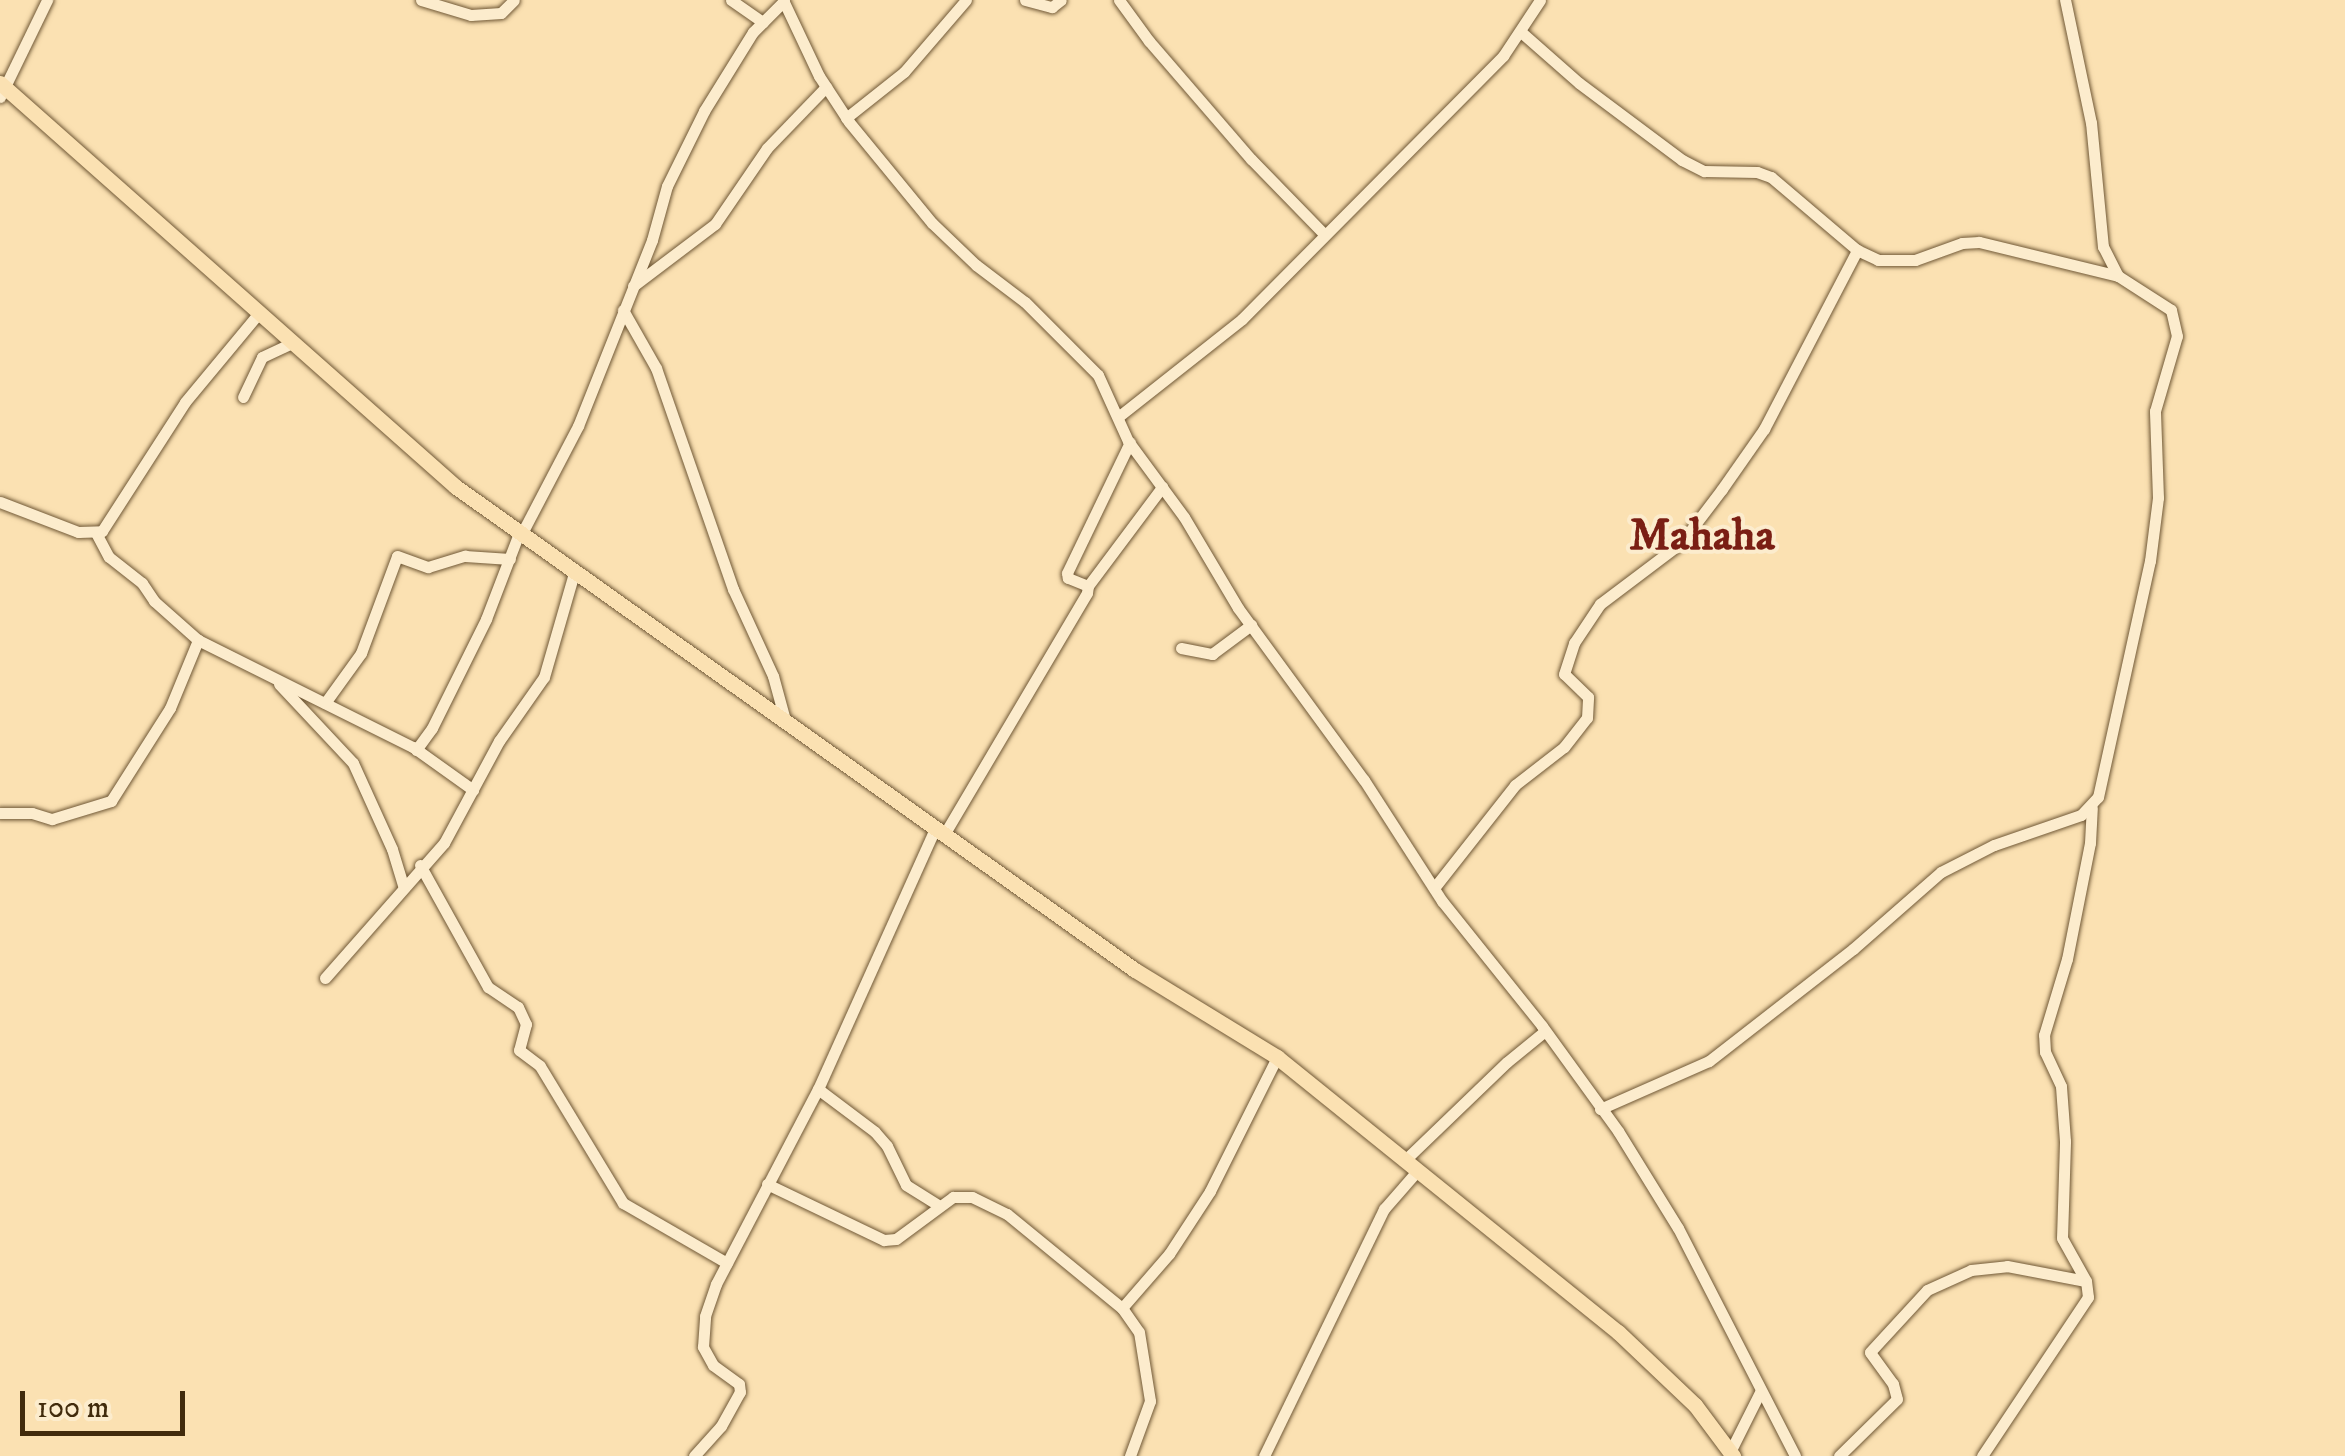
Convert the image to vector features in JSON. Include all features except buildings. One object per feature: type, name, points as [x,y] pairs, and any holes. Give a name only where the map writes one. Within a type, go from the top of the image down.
[{"type":"main road","points":[[2,89],[456,487],[1135,970],[1277,1056],[1664,1373],[1732,1454]]},
{"type":"street","points":[[2,89],[47,0]]},
{"type":"street","points":[[421,0],[470,15],[502,13],[514,0]]},
{"type":"street","points":[[731,0],[763,22]]},
{"type":"street","points":[[846,118],[904,72],[966,0]]},
{"type":"street","points":[[1025,0],[1052,6],[1061,0]]},
{"type":"street","points":[[1120,0],[1148,41],[1211,108],[1251,159],[1324,234]]},
{"type":"street","points":[[1118,417],[1242,319],[1441,121],[1521,32],[1540,0]]},
{"type":"street","points":[[2065,0],[2091,123],[2103,247],[2118,276]]},
{"type":"street","points":[[416,750],[455,685],[520,534],[578,426],[668,186],[704,111],[763,22],[784,1],[826,87],[846,118],[956,248],[1025,302],[1082,355],[1130,442],[1251,625],[1364,780],[1434,888],[1546,1031],[1678,1228],[1795,1456]]},
{"type":"street","points":[[1521,32],[1579,83],[1682,160],[1704,171],[1757,172],[1772,177],[1857,250],[1897,263],[1979,242],[2118,276],[2161,300],[2171,310],[2177,336],[2155,411],[2158,498],[2147,577],[2124,694],[2092,808],[2090,842],[2067,958],[2044,1035],[2045,1052],[2061,1086],[2065,1141],[2062,1238],[2086,1281],[2084,1304],[1982,1456]]},
{"type":"street","points":[[633,286],[716,224],[767,148],[826,87]]},
{"type":"street","points":[[1434,888],[1514,785],[1564,747],[1587,718],[1588,697],[1564,674],[1574,642],[1600,604],[1670,555],[1722,489],[1764,429],[1857,250]]},
{"type":"street","points":[[623,310],[656,368],[732,589],[773,676],[785,720]]},
{"type":"street","points":[[96,533],[116,513],[185,402],[259,313]]},
{"type":"street","points":[[243,397],[262,356],[292,343]]},
{"type":"street","points":[[1088,586],[1068,578],[1067,573],[1130,442]]},
{"type":"street","points":[[694,1456],[722,1426],[740,1392],[740,1384],[713,1365],[703,1347],[705,1316],[727,1263],[818,1089],[941,830],[1088,586],[1162,487]]},
{"type":"street","points":[[0,502],[64,528],[96,533]]},
{"type":"street","points":[[96,533],[108,557],[142,583],[154,601],[198,640],[416,750],[472,790]]},
{"type":"street","points":[[324,703],[361,653],[397,556],[428,567],[465,556],[510,559]]},
{"type":"street","points":[[325,978],[420,865],[444,843],[472,790],[544,677],[574,573]]},
{"type":"street","points":[[1181,648],[1212,654],[1251,625]]},
{"type":"street","points":[[0,813],[32,813],[52,819],[110,801],[170,708],[198,640]]},
{"type":"street","points":[[273,677],[353,763],[392,848],[404,886]]},
{"type":"street","points":[[1600,1109],[1710,1061],[1866,939],[1933,877],[1994,846],[2092,808]]},
{"type":"street","points":[[420,865],[488,988],[518,1006],[526,1024],[519,1050],[540,1066],[623,1204],[727,1263]]},
{"type":"street","points":[[1264,1456],[1384,1209],[1412,1165],[1507,1062],[1546,1031]]},
{"type":"street","points":[[1122,1308],[1169,1254],[1210,1191],[1277,1056]]},
{"type":"street","points":[[818,1089],[845,1105],[875,1132],[906,1184],[938,1205]]},
{"type":"street","points":[[767,1184],[884,1240],[896,1239],[953,1197],[972,1197],[1007,1214],[1122,1308],[1138,1332],[1150,1401],[1130,1456]]},
{"type":"street","points":[[1839,1456],[1896,1399],[1892,1384],[1870,1352],[1874,1342],[1927,1290],[1970,1270],[2007,1266],[2086,1281]]},
{"type":"street","points":[[1732,1454],[1760,1392]]},
{"type":"district","name":"Mahaha","points":[[1702,537]]}]
